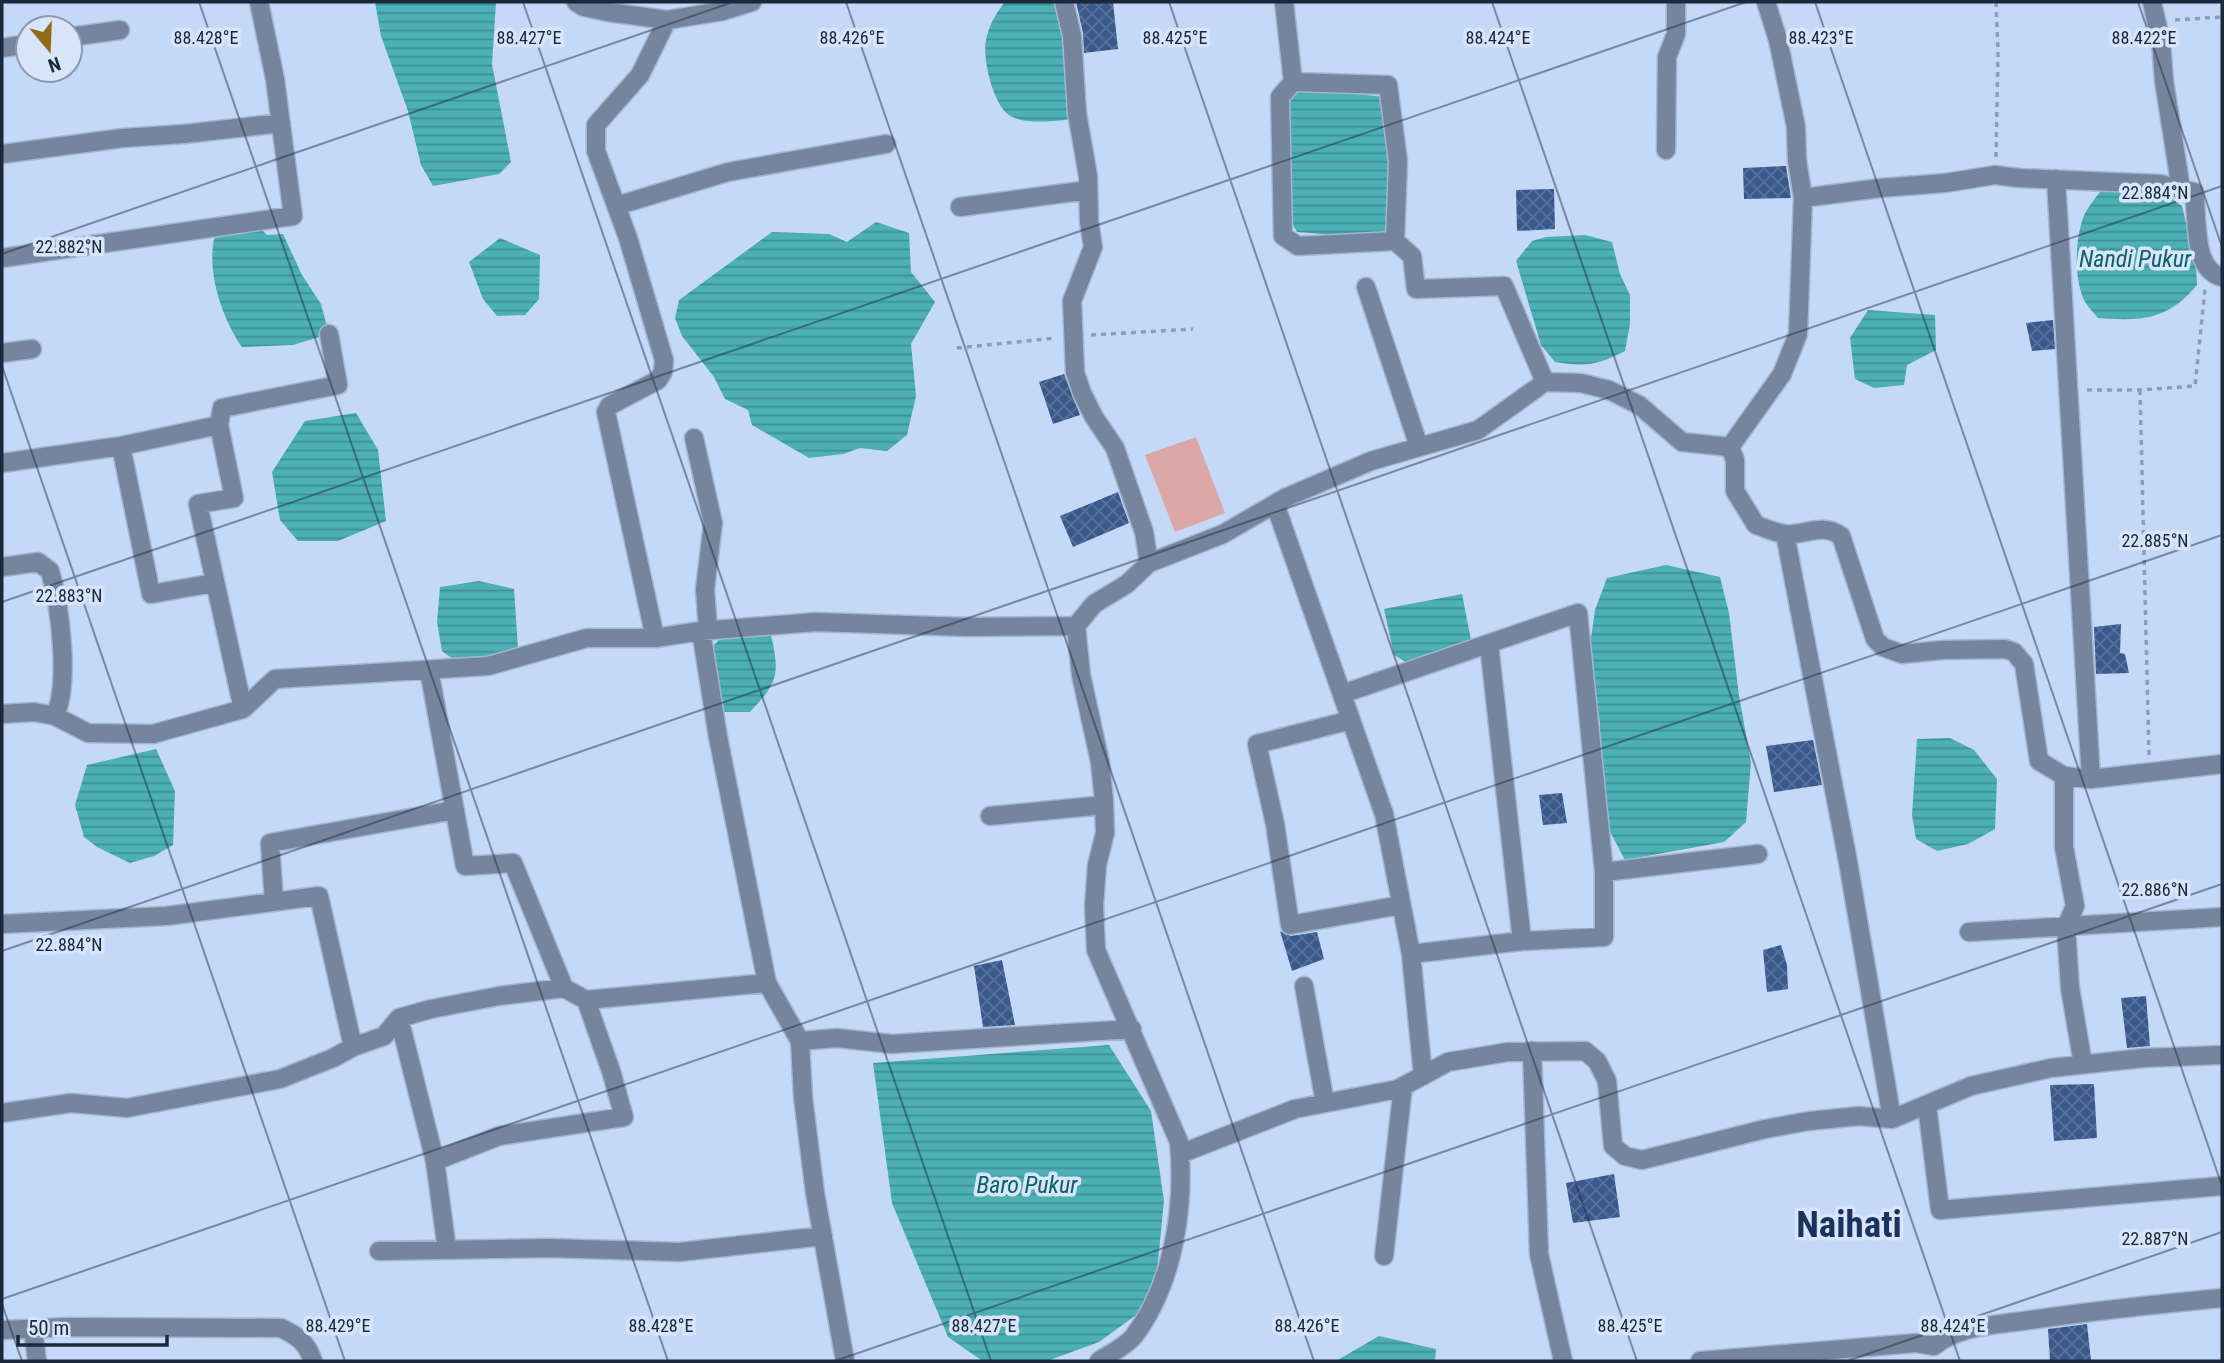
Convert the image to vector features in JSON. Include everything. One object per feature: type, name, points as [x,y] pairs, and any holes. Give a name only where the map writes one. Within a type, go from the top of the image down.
[{"type":"street","points":[[2,258],[293,216],[275,79],[259,2]]},
{"type":"street","points":[[576,2],[584,7],[667,20]]},
{"type":"street","points":[[655,638],[606,412],[609,406],[658,380],[663,372],[664,360],[596,151],[596,125],[640,75],[667,20],[688,9],[723,11],[752,2]]},
{"type":"street","points":[[1064,2],[1072,36],[1077,113],[1093,247],[1072,301],[1075,372],[1094,417],[1115,448],[1144,532],[1149,563]]},
{"type":"street","points":[[1284,2],[1293,82],[1280,97],[1283,236],[1298,246],[1395,242],[1412,256],[1416,289],[1504,286],[1545,382]]},
{"type":"street","points":[[1666,149],[1667,57],[1676,34],[1676,2]]},
{"type":"street","points":[[1730,447],[1782,374],[1798,334],[1803,198],[1797,160],[1796,127],[1778,40],[1766,2]]},
{"type":"street","points":[[2152,2],[2161,42],[2164,81],[2181,189]]},
{"type":"street","points":[[84,35],[120,30]]},
{"type":"street","points":[[1293,82],[1388,85],[1398,161],[1395,242]]},
{"type":"street","points":[[2,154],[123,138],[281,123]]},
{"type":"street","points":[[616,206],[728,172],[886,144]]},
{"type":"street","points":[[1803,198],[1995,175],[2160,184],[2194,192],[2200,254],[2215,273]]},
{"type":"street","points":[[2056,179],[2091,779]]},
{"type":"street","points":[[960,206],[1088,190]]},
{"type":"street","points":[[1366,287],[1419,447]]},
{"type":"street","points":[[243,709],[198,504],[234,498],[219,425],[222,408],[338,385],[329,334]]},
{"type":"street","points":[[2,353],[32,349]]},
{"type":"street","points":[[1099,1361],[1133,1338],[1154,1302],[1170,1263],[1182,1172],[1179,1142],[1096,950],[1094,906],[1097,865],[1105,833],[1104,805],[1100,762],[1084,687],[1076,626],[1094,604],[1128,584],[1149,563],[1223,534],[1275,504],[1371,461],[1478,430],[1545,382],[1581,383],[1609,390],[1639,405],[1682,442],[1730,447]]},
{"type":"street","points":[[2,463],[121,446],[219,425]]},
{"type":"street","points":[[694,438],[713,523],[705,589],[704,631],[718,737],[767,983],[800,1041],[803,1097],[815,1193],[845,1361]]},
{"type":"street","points":[[121,446],[151,594],[214,583]]},
{"type":"street","points":[[1730,447],[1735,460],[1735,491],[1756,525],[1785,534],[1820,529],[1833,530],[1841,536],[1875,639],[1892,652],[1902,654],[2005,649],[2014,652],[2024,664],[2039,761],[2064,776],[2091,779],[2222,764]]},
{"type":"street","points":[[1275,504],[1384,814],[1411,954],[1423,1076]]},
{"type":"street","points":[[1785,534],[1848,862],[1892,1119]]},
{"type":"street","points":[[2,567],[38,562],[50,570],[61,626],[60,706],[55,716]]},
{"type":"street","points":[[1342,694],[1578,613],[1604,872],[1604,937],[1522,941],[1411,954]]},
{"type":"street","points":[[2,714],[34,712],[55,716],[88,733],[153,734],[243,709],[275,679],[488,666],[587,638],[655,638],[704,631],[816,622],[967,627],[1076,626]]},
{"type":"street","points":[[1489,644],[1522,941]]},
{"type":"street","points":[[429,670],[465,866],[513,863],[564,988]]},
{"type":"street","points":[[1352,720],[1257,744],[1275,824],[1290,925],[1401,905]]},
{"type":"street","points":[[2064,776],[2064,847],[2075,906],[2066,927],[2070,988],[2082,1064]]},
{"type":"street","points":[[989,816],[1104,805]]},
{"type":"street","points":[[274,902],[270,843],[455,810]]},
{"type":"street","points":[[1604,872],[1758,854]]},
{"type":"street","points":[[2,925],[166,916],[319,896],[352,1046]]},
{"type":"street","points":[[1969,932],[2222,918]]},
{"type":"street","points":[[2,1113],[71,1103],[127,1108],[280,1079],[333,1058],[352,1046],[384,1036],[399,1018],[499,996],[564,988],[586,1000],[767,983]]},
{"type":"street","points":[[1304,986],[1325,1103]]},
{"type":"street","points":[[435,1161],[499,1136],[624,1117],[586,1000]]},
{"type":"street","points":[[399,1018],[435,1161],[447,1250]]},
{"type":"street","points":[[800,1041],[837,1038],[892,1044],[1132,1029]]},
{"type":"street","points":[[1532,1051],[1539,1254],[1563,1361]]},
{"type":"street","points":[[1180,1154],[1295,1109],[1403,1086],[1448,1062],[1508,1052],[1585,1051],[1597,1061],[1607,1081],[1613,1146],[1625,1156],[1642,1160],[1765,1129],[1809,1121],[1859,1116],[1892,1119],[1971,1086],[2051,1068],[2143,1058],[2222,1055]]},
{"type":"street","points":[[1384,1256],[1403,1086]]},
{"type":"street","points":[[1927,1106],[1940,1210],[2222,1186]]},
{"type":"street","points":[[379,1251],[548,1248],[680,1252],[823,1236]]},
{"type":"street","points":[[1700,1361],[1916,1343],[1938,1354],[1944,1337],[1967,1330],[2083,1312],[2222,1298]]},
{"type":"street","points":[[2,1330],[281,1328],[297,1335],[308,1347],[313,1361]]},
{"type":"street","points":[[33,1329],[37,1361]]},
{"type":"path","points":[[1995,175],[1998,77],[1996,2]]},
{"type":"path","points":[[2156,22],[2222,17]]},
{"type":"path","points":[[2069,390],[2140,390],[2195,386],[2215,273]]},
{"type":"path","points":[[2140,390],[2149,771]]},
{"type":"shaded area","points":[[1196,437],[1225,513],[1175,532],[1145,455]]},
{"type":"water","points":[[375,2],[496,2],[492,64],[511,162],[499,174],[433,186],[421,165],[408,111],[381,36]]},
{"type":"water","points":[[1005,2],[1060,2],[1073,119],[1040,122],[1023,120],[1009,115],[998,101],[990,80],[985,48],[991,24]]},
{"type":"water","points":[[1294,92],[1336,92],[1385,97],[1391,131],[1392,232],[1361,237],[1297,232],[1293,225],[1286,114]]},
{"type":"water","name":"Nandi Pukur","points":[[2105,186],[2156,188],[2182,206],[2196,265],[2197,285],[2175,306],[2164,312],[2140,318],[2098,318],[2084,300],[2077,270],[2080,227],[2085,214]]},
{"type":"water","points":[[876,222],[909,233],[911,272],[935,302],[911,344],[916,396],[907,435],[887,451],[860,448],[843,454],[809,458],[752,425],[748,410],[725,399],[714,377],[682,336],[675,318],[679,300],[772,232],[829,234],[847,242]]},
{"type":"water","points":[[260,228],[267,235],[283,234],[302,275],[321,304],[329,334],[293,345],[242,347],[228,323],[218,295],[212,252],[214,239],[229,230]]},
{"type":"water","points":[[1585,235],[1612,242],[1620,274],[1630,295],[1630,324],[1625,351],[1591,364],[1555,362],[1541,345],[1516,261],[1532,241],[1546,237]]},
{"type":"water","points":[[500,238],[540,255],[539,299],[525,315],[497,316],[483,299],[469,262]]},
{"type":"water","points":[[1868,310],[1935,315],[1936,350],[1907,365],[1904,385],[1874,388],[1855,379],[1850,338]]},
{"type":"water","points":[[356,413],[378,450],[386,521],[338,541],[298,541],[280,520],[272,472],[305,421]]},
{"type":"water","points":[[1666,565],[1720,577],[1729,613],[1739,696],[1751,762],[1746,822],[1724,842],[1625,860],[1607,826],[1600,793],[1600,724],[1589,652],[1595,610],[1607,578]]},
{"type":"water","points":[[479,581],[514,589],[518,648],[497,660],[472,666],[453,659],[442,651],[437,622],[440,587]]},
{"type":"water","points":[[1462,594],[1473,650],[1416,668],[1394,655],[1384,609]]},
{"type":"water","points":[[724,635],[771,635],[776,669],[771,685],[750,712],[721,712],[712,647]]},
{"type":"water","points":[[1950,738],[1974,750],[1997,779],[1995,829],[1968,844],[1937,851],[1916,839],[1912,815],[1917,739]]},
{"type":"water","points":[[156,749],[175,791],[173,845],[154,856],[130,863],[97,847],[84,837],[75,805],[87,765]]},
{"type":"water","name":"Baro Pukur","points":[[1109,1045],[1151,1111],[1164,1201],[1154,1302],[1099,1342],[1047,1361],[981,1360],[948,1337],[892,1203],[873,1063]]},
{"type":"water","points":[[1379,1336],[1436,1349],[1435,1361],[1336,1361]]},
{"type":"building","points":[[1076,2],[1113,2],[1118,49],[1084,53],[1083,33]]},
{"type":"building","points":[[1786,166],[1791,198],[1744,199],[1743,168]]},
{"type":"building","points":[[1554,189],[1555,229],[1517,231],[1516,190]]},
{"type":"building","points":[[2053,320],[2055,349],[2032,351],[2026,323]]},
{"type":"building","points":[[1064,374],[1080,415],[1053,424],[1039,382]]},
{"type":"building","points":[[1118,492],[1129,523],[1073,547],[1060,516]]},
{"type":"building","points":[[2121,624],[2120,653],[2125,654],[2129,673],[2096,674],[2094,627]]},
{"type":"building","points":[[1813,740],[1822,785],[1774,792],[1766,746]]},
{"type":"building","points":[[1562,793],[1567,823],[1543,825],[1539,795]]},
{"type":"building","points":[[1280,931],[1291,936],[1317,932],[1324,959],[1292,971]]},
{"type":"building","points":[[1781,945],[1787,965],[1788,989],[1767,992],[1763,950]]},
{"type":"building","points":[[1002,960],[1015,1025],[983,1027],[974,966]]},
{"type":"building","points":[[2146,996],[2150,1046],[2127,1048],[2121,998]]},
{"type":"building","points":[[2094,1084],[2097,1138],[2054,1141],[2050,1085]]},
{"type":"building","points":[[1614,1174],[1620,1217],[1573,1223],[1566,1183]]},
{"type":"building","points":[[2087,1324],[2091,1361],[2050,1361],[2048,1329]]},
{"type":"district","name":"Naihati","points":[[1849,1224]]}]
